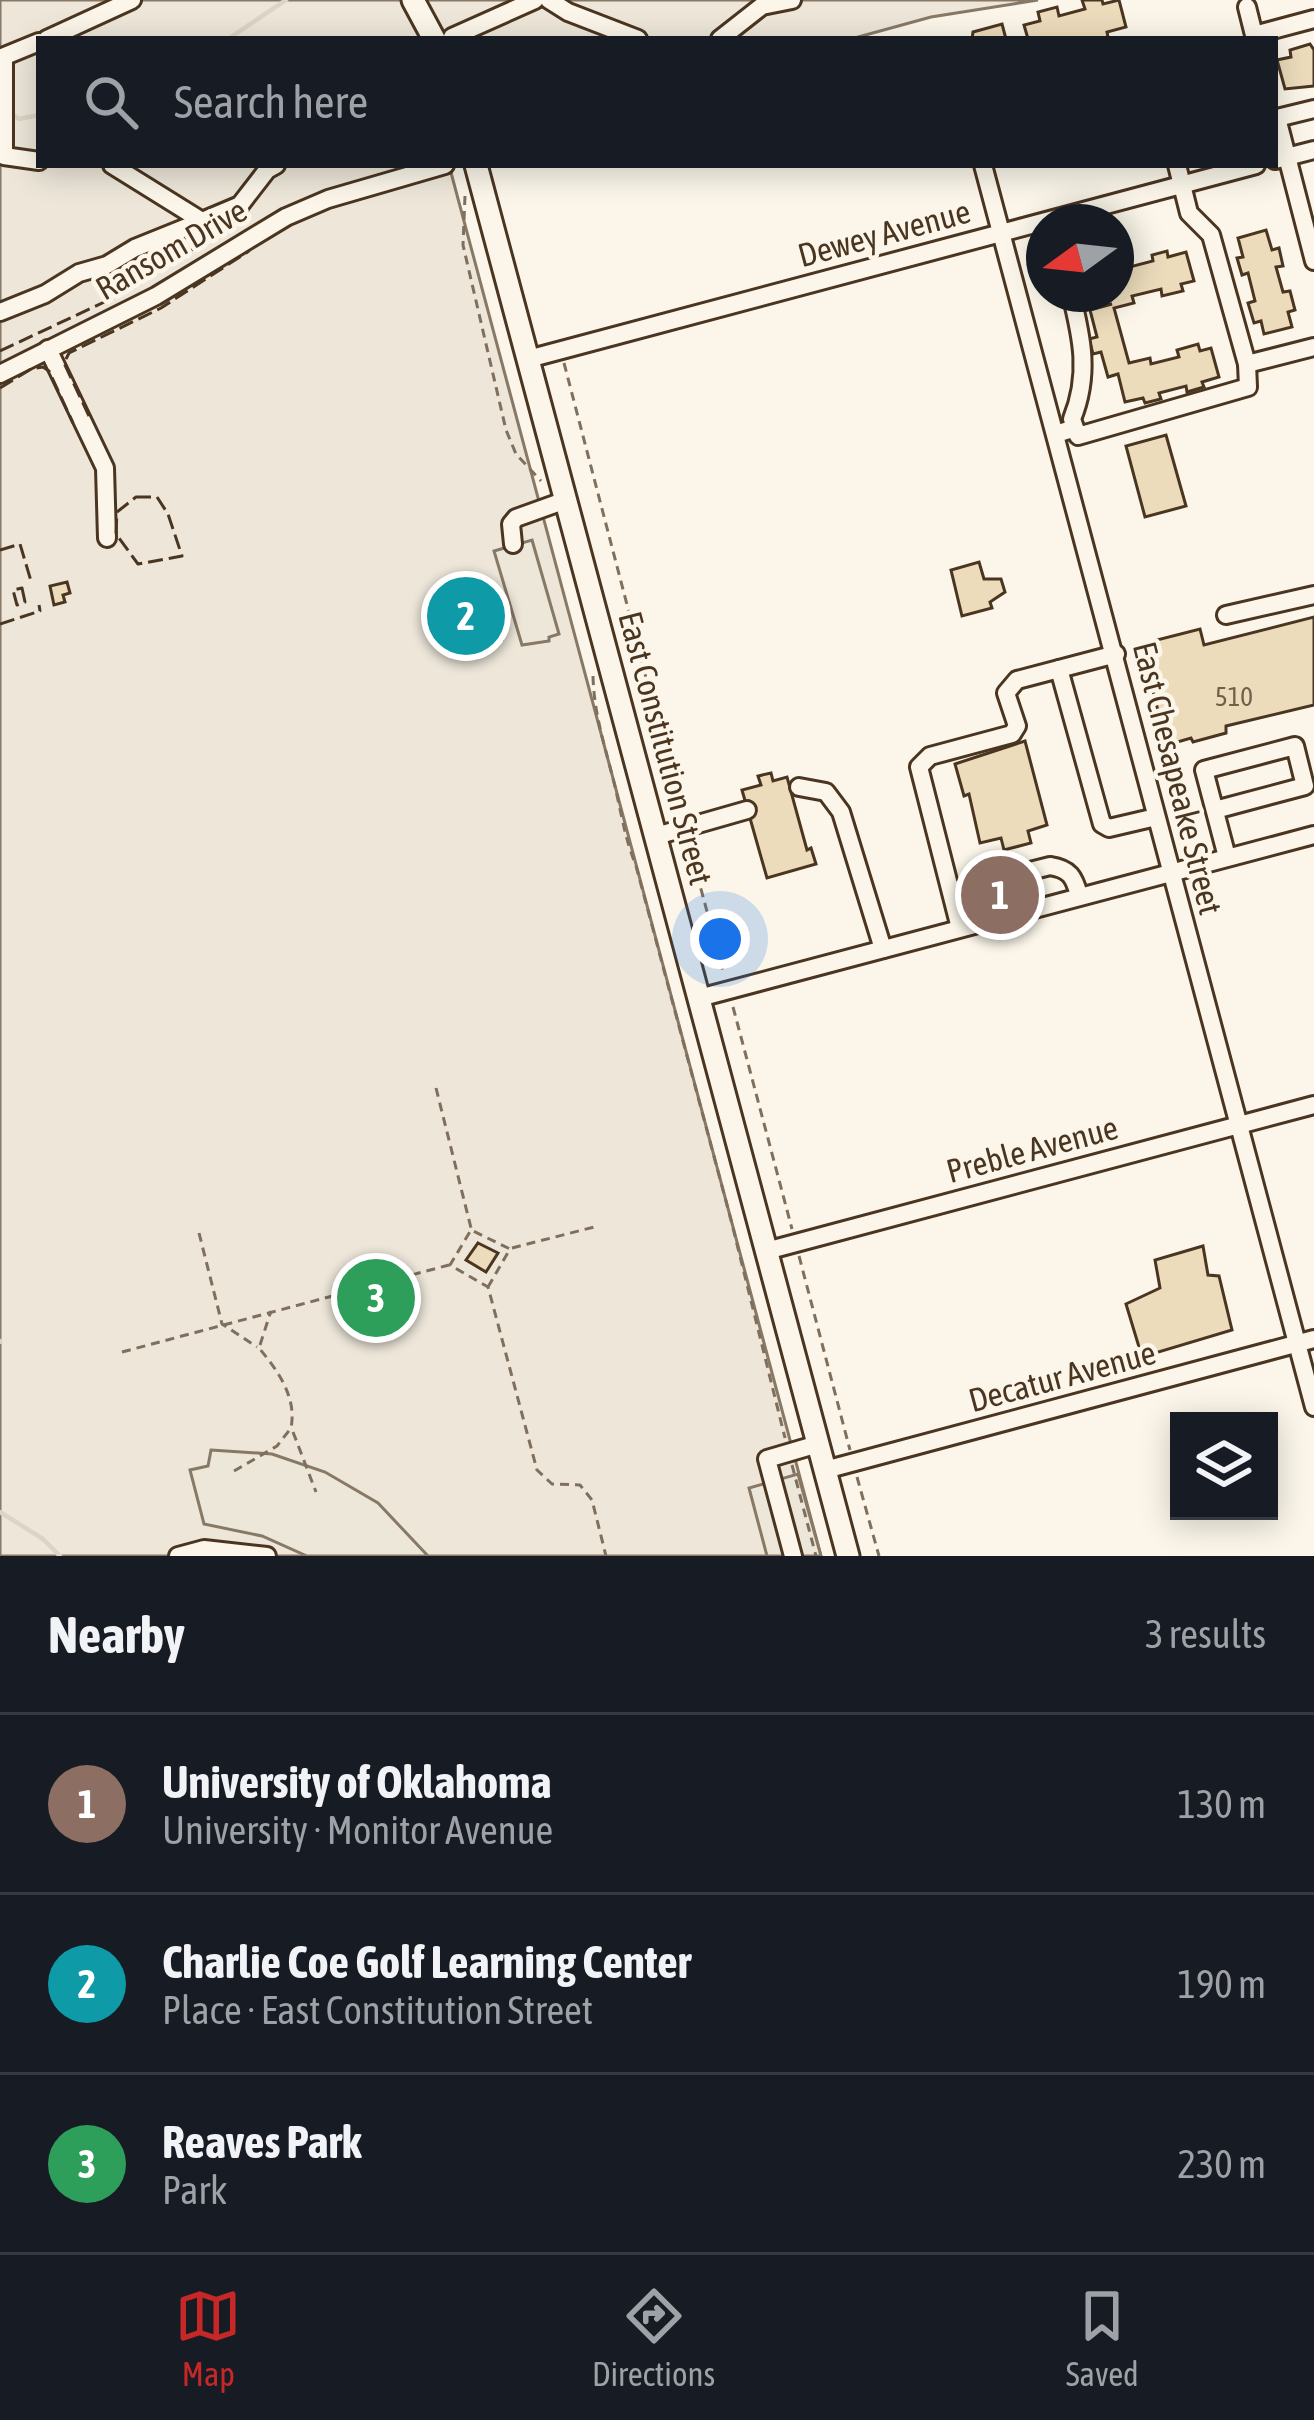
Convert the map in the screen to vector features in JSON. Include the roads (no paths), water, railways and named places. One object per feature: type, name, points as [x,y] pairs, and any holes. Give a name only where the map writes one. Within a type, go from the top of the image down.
[{"type":"main road","points":[[413,0],[441,36]]},
{"type":"main road","name":"East Constitution Street","points":[[477,168],[528,359],[558,503],[656,836],[848,1556]]},
{"type":"street","points":[[54,36],[132,0]]},
{"type":"street","points":[[447,36],[500,8],[535,0]]},
{"type":"street","points":[[549,0],[630,36]]},
{"type":"street","points":[[724,36],[762,6],[793,0]]},
{"type":"street","points":[[1247,8],[1255,36]]},
{"type":"street","points":[[1258,36],[1314,19]]},
{"type":"street","points":[[36,44],[2,57],[4,156],[36,161]]},
{"type":"street","points":[[1278,115],[1314,109]]},
{"type":"street","points":[[1314,150],[1282,158],[1314,261]]},
{"type":"street","points":[[117,168],[202,221]]},
{"type":"street","points":[[0,312],[240,205],[271,168]]},
{"type":"street","name":"Ransom Drive","points":[[0,374],[157,296],[286,217],[328,199],[435,168]]},
{"type":"street","name":"East Chesapeake Street","points":[[984,168],[1238,1125],[1305,1342],[1314,1407]]},
{"type":"street","points":[[1075,312],[1085,362],[1081,398],[1072,418],[1078,436],[1246,391],[1247,364],[1211,235],[1189,213],[1178,168]]},
{"type":"street","name":"Dewey Avenue","points":[[1111,204],[1245,168]]},
{"type":"street","name":"Dewey Avenue","points":[[528,359],[1026,226]]},
{"type":"street","points":[[1247,364],[1314,346]]},
{"type":"street","points":[[48,349],[105,468],[107,538]]},
{"type":"street","points":[[1056,434],[1075,428]]},
{"type":"street","points":[[513,544],[511,524],[516,518],[558,503]]},
{"type":"street","points":[[1226,615],[1314,595]]},
{"type":"street","points":[[960,928],[921,762],[1012,734],[1017,726],[1006,693],[1017,680],[1116,654]]},
{"type":"street","points":[[1059,669],[1102,824],[1109,828],[1156,817]]},
{"type":"street","points":[[1215,810],[1305,786],[1294,746],[1204,770],[1227,857]]},
{"type":"street","points":[[799,787],[826,792],[841,812],[883,949]]},
{"type":"street","points":[[656,836],[747,810]]},
{"type":"street","points":[[699,998],[1314,835]]},
{"type":"street","points":[[951,891],[1050,866],[1064,868],[1074,877],[1079,896]]},
{"type":"street","name":"Preble Avenue","points":[[766,1251],[1314,1105]]},
{"type":"street","name":"Decatur Avenue","points":[[825,1470],[1305,1342]]},
{"type":"street","points":[[793,1556],[767,1459],[818,1444]]},
{"type":"street","points":[[178,1556],[204,1549],[267,1556]]},
{"type":"waterway","points":[[232,36],[286,0]]},
{"type":"waterway","points":[[12,114],[19,119],[36,116]]},
{"type":"waterway","points":[[0,1512],[43,1539],[60,1556]]},
{"type":"place","name":"Charlie Coe Golf Learning Center","points":[[466,616]]},
{"type":"place","name":"University of Oklahoma","points":[[1000,895]]},
{"type":"place","name":"Reaves Park","points":[[376,1298]]}]
